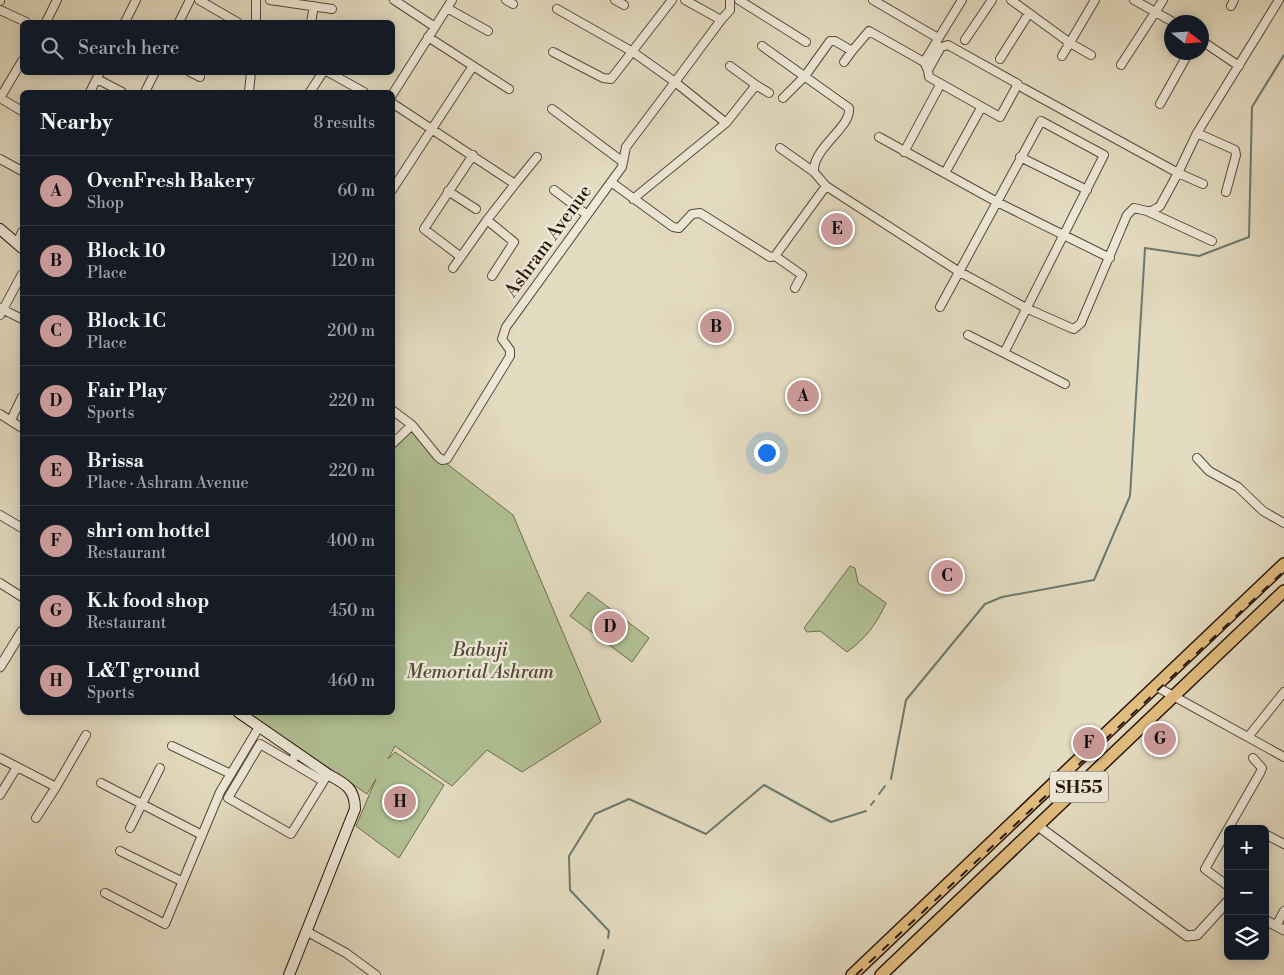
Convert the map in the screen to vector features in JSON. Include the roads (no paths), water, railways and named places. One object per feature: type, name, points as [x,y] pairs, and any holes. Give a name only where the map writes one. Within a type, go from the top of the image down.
[{"type":"main road","points":[[0,230],[20,245]]},
{"type":"main road","name":"SH55","points":[[852,975],[1157,687],[1284,564]]},
{"type":"main road","name":"SH55","points":[[880,975],[1282,597]]},
{"type":"main road","points":[[242,715],[294,758],[326,778],[352,790],[355,809],[289,975]]},
{"type":"street","points":[[47,20],[57,0]]},
{"type":"street","points":[[126,20],[136,0]]},
{"type":"street","points":[[180,20],[190,0]]},
{"type":"street","points":[[199,0],[226,20]]},
{"type":"street","points":[[256,0],[256,20]]},
{"type":"street","points":[[270,0],[314,6],[324,4],[332,9]]},
{"type":"street","points":[[394,0],[435,27]]},
{"type":"street","points":[[395,90],[452,0]]},
{"type":"street","points":[[615,0],[624,5]]},
{"type":"street","points":[[553,52],[606,79],[614,76],[672,0]]},
{"type":"street","points":[[685,0],[721,20]]},
{"type":"street","points":[[611,182],[620,171],[626,147],[730,10],[730,0]]},
{"type":"street","points":[[740,0],[806,42]]},
{"type":"street","points":[[874,0],[938,38]]},
{"type":"street","points":[[926,66],[941,48],[948,45],[1018,84],[1000,117],[940,85],[929,77],[926,66],[938,38],[962,0]]},
{"type":"street","points":[[965,40],[992,0]]},
{"type":"street","points":[[1011,0],[1022,3],[1029,13],[1070,43],[1091,55]]},
{"type":"street","points":[[1062,56],[1095,0]]},
{"type":"street","points":[[1134,0],[1164,16]]},
{"type":"street","points":[[1121,65],[1163,0]]},
{"type":"street","points":[[1147,211],[1158,208],[1178,173],[1197,132],[1279,0]]},
{"type":"street","points":[[311,20],[314,6]]},
{"type":"street","points":[[447,8],[488,31]]},
{"type":"street","points":[[557,9],[633,52],[675,82],[726,123]]},
{"type":"street","points":[[0,10],[22,20]]},
{"type":"street","points":[[1000,59],[1029,13]]},
{"type":"street","points":[[844,62],[869,31],[926,66]]},
{"type":"street","points":[[428,37],[509,89]]},
{"type":"street","points":[[782,98],[805,76],[830,41],[835,41],[852,51]]},
{"type":"street","points":[[762,46],[845,104],[849,112],[848,117],[815,160],[814,172]]},
{"type":"street","points":[[1209,46],[1239,66]]},
{"type":"street","points":[[1160,104],[1185,60]]},
{"type":"street","points":[[20,64],[0,98],[20,110]]},
{"type":"street","points":[[395,185],[473,66]]},
{"type":"street","points":[[730,66],[769,92]]},
{"type":"street","points":[[146,90],[153,75]]},
{"type":"street","points":[[196,75],[200,77]]},
{"type":"street","points":[[249,90],[251,75]]},
{"type":"street","points":[[311,90],[321,75]]},
{"type":"street","points":[[333,75],[357,90]]},
{"type":"street","points":[[91,90],[99,76],[119,90]]},
{"type":"street","points":[[633,199],[726,123],[756,85]]},
{"type":"street","points":[[904,152],[940,85]]},
{"type":"street","points":[[1023,88],[1178,173],[1203,184]]},
{"type":"street","points":[[395,105],[515,184]]},
{"type":"street","points":[[945,174],[981,108]]},
{"type":"street","points":[[552,109],[623,162]]},
{"type":"street","points":[[940,307],[1041,120],[1104,155],[1062,234],[1004,353]]},
{"type":"street","points":[[1197,132],[1235,150],[1236,155],[1226,192]]},
{"type":"street","points":[[879,137],[997,202],[1110,258]]},
{"type":"street","points":[[780,148],[814,172],[826,186],[958,271],[1026,308],[1074,329],[1081,323],[1127,215],[1134,208],[1147,211],[1212,241]]},
{"type":"street","points":[[461,257],[424,229],[473,155]]},
{"type":"street","points":[[453,268],[486,220],[537,157]]},
{"type":"street","points":[[1020,157],[1087,190]]},
{"type":"street","points":[[0,159],[20,170]]},
{"type":"street","name":"Ashram Avenue","points":[[412,425],[442,460],[447,459],[458,444],[510,356],[510,350],[502,339],[506,327],[611,182],[673,228],[679,228],[692,214],[700,213],[766,256],[775,256],[802,275],[795,288]]},
{"type":"street","points":[[775,256],[826,186]]},
{"type":"street","points":[[554,190],[586,214]]},
{"type":"street","points":[[448,192],[476,209]]},
{"type":"street","points":[[486,220],[514,242],[492,276]]},
{"type":"street","points":[[20,278],[1,311],[20,318]]},
{"type":"street","points":[[968,335],[1065,384]]},
{"type":"street","points":[[11,420],[20,401]]},
{"type":"street","points":[[395,412],[412,425],[395,441]]},
{"type":"street","points":[[0,414],[20,427]]},
{"type":"street","points":[[1197,458],[1210,472],[1238,487],[1263,511],[1284,523]]},
{"type":"street","points":[[0,515],[20,527]]},
{"type":"street","points":[[0,583],[20,596]]},
{"type":"street","points":[[0,667],[20,634]]},
{"type":"street","points":[[1157,687],[1173,698],[1284,757]]},
{"type":"street","points":[[1248,737],[1284,692]]},
{"type":"street","points":[[105,893],[165,924],[181,881],[231,774],[259,727]]},
{"type":"street","points":[[36,818],[86,735]]},
{"type":"street","points":[[294,758],[260,744],[228,798],[290,834],[326,778]]},
{"type":"street","points":[[172,746],[231,774]]},
{"type":"street","points":[[0,758],[56,787]]},
{"type":"street","points":[[1224,883],[1206,869],[1260,773],[1262,768],[1253,758]]},
{"type":"street","points":[[0,795],[17,767]]},
{"type":"street","points":[[130,828],[160,768]]},
{"type":"street","points":[[101,783],[202,835]]},
{"type":"street","points":[[1038,826],[1187,936],[1196,936],[1224,903]]},
{"type":"street","points":[[1269,836],[1284,844]]},
{"type":"street","points":[[120,851],[181,881]]},
{"type":"street","points":[[1280,928],[1284,911]]},
{"type":"street","points":[[306,931],[346,954],[376,975]]},
{"type":"waterway","points":[[891,779],[906,700],[985,604],[1002,597],[1094,580],[1130,496],[1145,248],[1199,256],[1249,237],[1252,107],[1284,55]]},
{"type":"waterway","points":[[608,938],[609,931],[570,890],[569,856],[595,814],[629,799],[706,834],[764,785],[831,822],[866,811]]},
{"type":"waterway","points":[[879,794],[885,786]]},
{"type":"waterway","points":[[871,805],[874,801]]},
{"type":"waterway","points":[[597,975],[604,950]]},
{"type":"railway","points":[[856,975],[1284,571]]},
{"type":"place","name":"Brissa","points":[[837,229]]},
{"type":"place","name":"Block 10","points":[[716,327]]},
{"type":"place","name":"OvenFresh Bakery","points":[[803,396]]},
{"type":"place","name":"Block 1C","points":[[947,576]]},
{"type":"place","name":"Fair Play","points":[[610,627]]},
{"type":"place","name":"K.k food shop","points":[[1160,739]]},
{"type":"place","name":"shri om hottel","points":[[1089,743]]},
{"type":"place","name":"L&T ground","points":[[400,802]]},
{"type":"park label","name":"Babuji Memorial Ashram","points":[[480,661]]}]
